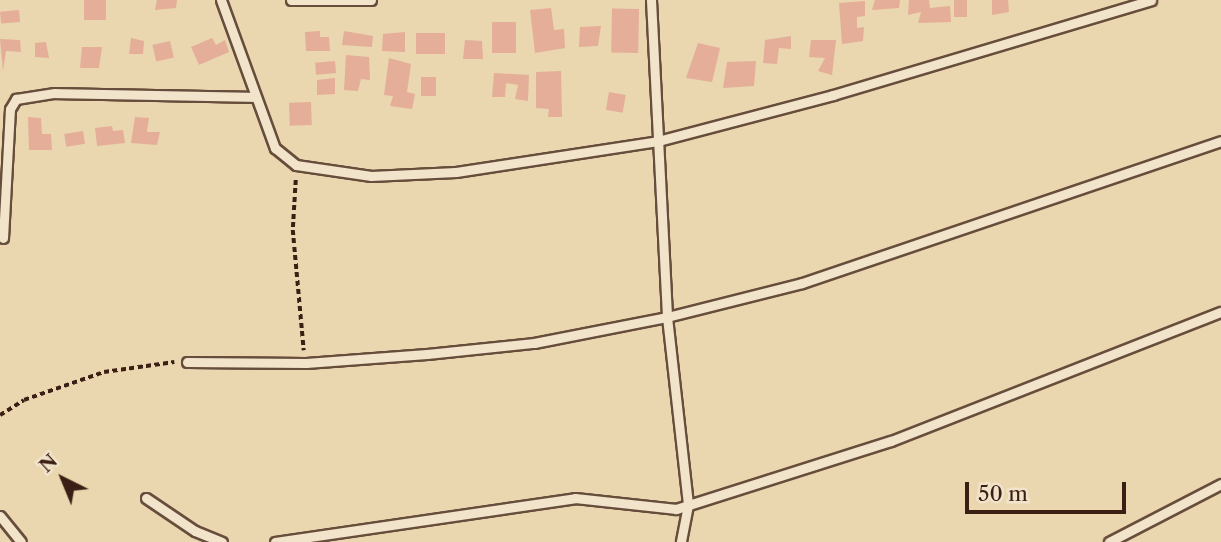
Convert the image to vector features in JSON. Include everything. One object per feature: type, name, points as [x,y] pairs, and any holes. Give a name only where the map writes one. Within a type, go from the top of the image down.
[{"type":"lane","points":[[221,0],[270,140],[296,165],[402,176],[596,153],[658,141],[833,95],[1151,0]]},
{"type":"lane","points":[[291,0],[371,0]]},
{"type":"lane","points":[[651,0],[667,317],[688,505],[681,542]]},
{"type":"lane","points":[[3,238],[10,109],[16,99],[55,93],[255,97]]},
{"type":"lane","points":[[187,362],[306,363],[534,343],[667,317],[815,278],[1221,141]]},
{"type":"lane","points":[[275,542],[575,498],[626,501],[655,510],[688,505],[880,444],[1221,312]]},
{"type":"lane","points":[[1109,542],[1221,484]]},
{"type":"lane","points":[[146,498],[195,531],[222,542]]},
{"type":"lane","points":[[0,516],[21,542]]},
{"type":"path","points":[[296,165],[293,230],[306,363]]},
{"type":"path","points":[[0,415],[24,400],[104,372],[187,362]]},
{"type":"building","points":[[84,0],[106,0],[106,20],[84,20]]},
{"type":"building","points":[[157,0],[177,0],[176,8],[155,10]]},
{"type":"building","points":[[875,0],[900,0],[899,8],[872,10]]},
{"type":"building","points":[[909,0],[929,0],[930,8],[950,6],[951,22],[918,23],[921,12],[908,15]]},
{"type":"building","points":[[954,0],[967,0],[967,17],[954,17]]},
{"type":"building","points":[[992,0],[1008,0],[1009,12],[992,15]]},
{"type":"building","points":[[865,1],[865,16],[857,17],[857,28],[864,27],[863,41],[842,44],[839,3]]},
{"type":"building","points":[[551,8],[554,30],[564,29],[565,48],[535,53],[530,10]]},
{"type":"building","points":[[612,9],[639,9],[638,53],[611,53]]},
{"type":"building","points":[[19,10],[20,22],[1,24],[0,12]]},
{"type":"building","points":[[492,22],[516,22],[516,53],[492,53]]},
{"type":"building","points":[[601,26],[598,46],[579,47],[580,27]]},
{"type":"building","points":[[320,31],[320,37],[329,37],[330,51],[306,51],[305,32]]},
{"type":"building","points":[[344,31],[373,36],[372,47],[342,45]]},
{"type":"building","points":[[405,32],[405,52],[382,51],[383,34]]},
{"type":"building","points":[[416,33],[445,33],[445,54],[416,54]]},
{"type":"building","points":[[791,36],[791,49],[779,48],[777,64],[763,63],[765,40]]},
{"type":"building","points":[[131,38],[144,41],[143,54],[129,54]]},
{"type":"building","points":[[212,38],[216,45],[225,40],[229,52],[199,65],[191,47]]},
{"type":"building","points":[[0,39],[20,40],[21,52],[6,51],[3,71]]},
{"type":"building","points":[[465,40],[482,41],[483,59],[463,59]]},
{"type":"building","points":[[811,40],[836,40],[832,75],[818,71],[825,58],[809,57]]},
{"type":"building","points":[[170,41],[174,58],[156,62],[152,45]]},
{"type":"building","points":[[46,42],[49,58],[35,57],[35,43]]},
{"type":"building","points":[[698,43],[720,48],[712,82],[686,78]]},
{"type":"building","points":[[82,47],[102,47],[99,68],[80,68]]},
{"type":"building","points":[[346,55],[369,57],[370,80],[361,79],[358,91],[344,90]]},
{"type":"building","points":[[389,58],[411,64],[407,92],[415,94],[412,109],[390,106],[393,96],[384,95]]},
{"type":"building","points":[[335,61],[336,73],[316,75],[315,63]]},
{"type":"building","points":[[756,61],[754,86],[723,88],[727,62]]},
{"type":"building","points":[[561,71],[562,117],[548,117],[549,109],[536,108],[536,72]]},
{"type":"building","points":[[494,73],[529,75],[528,101],[515,99],[518,85],[506,83],[505,97],[492,97]]},
{"type":"building","points":[[421,77],[436,77],[436,96],[421,96]]},
{"type":"building","points":[[335,78],[335,94],[317,95],[317,80]]},
{"type":"building","points":[[609,92],[626,95],[623,113],[606,110]]},
{"type":"building","points":[[311,102],[312,125],[290,126],[289,103]]},
{"type":"building","points":[[28,117],[41,118],[42,134],[51,134],[52,150],[29,150]]},
{"type":"building","points":[[135,117],[149,118],[147,132],[160,132],[157,145],[131,143]]},
{"type":"building","points":[[112,126],[113,131],[123,130],[125,143],[97,146],[95,128]]},
{"type":"building","points":[[83,131],[85,144],[66,147],[64,134]]}]
